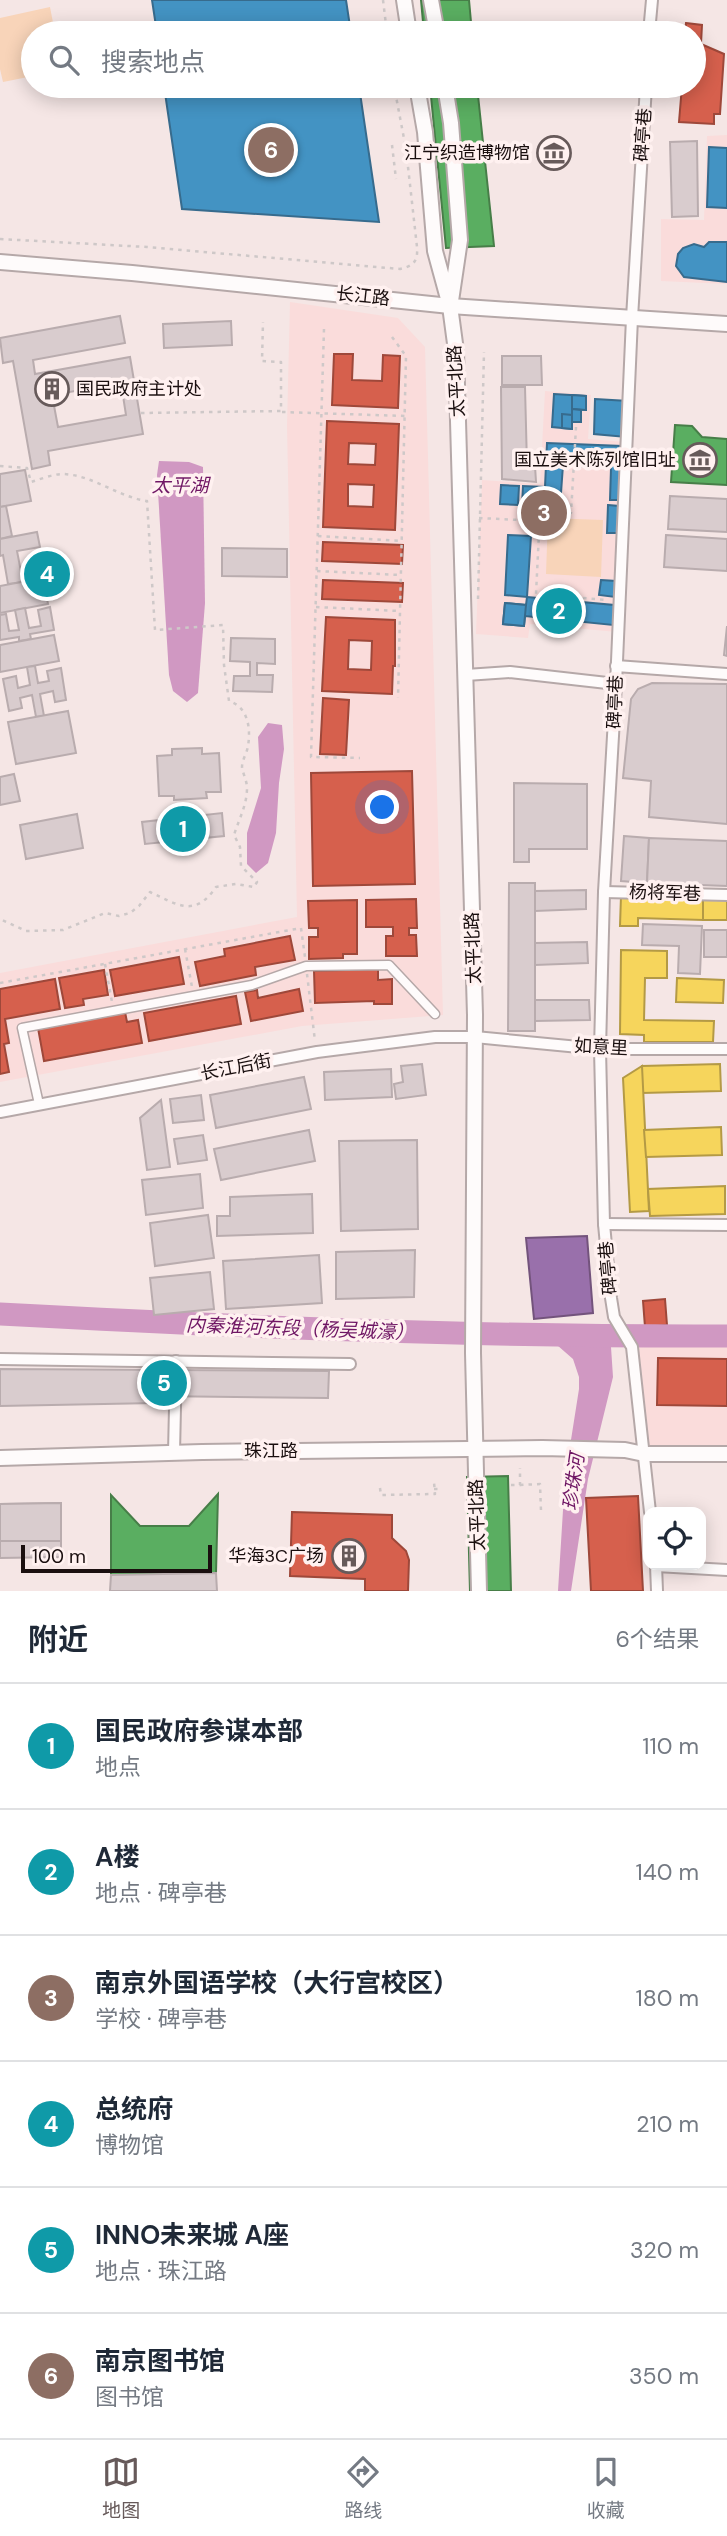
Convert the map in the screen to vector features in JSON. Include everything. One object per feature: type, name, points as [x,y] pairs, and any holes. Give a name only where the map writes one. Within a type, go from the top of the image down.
[{"type":"main road","points":[[404,0],[407,21]]},
{"type":"main road","points":[[431,0],[435,21]]},
{"type":"main road","name":"太平北路","points":[[419,98],[425,132],[435,251],[450,306],[456,351],[475,1037],[473,1353],[479,1591]]},
{"type":"main road","name":"太平北路","points":[[447,98],[460,240],[450,306]]},
{"type":"main road","name":"长江路","points":[[0,262],[450,306],[727,324]]},
{"type":"main road","name":"珠江路","points":[[0,1458],[174,1452],[542,1448],[625,1450],[644,1454]]},
{"type":"main road","points":[[644,1454],[727,1454]]},
{"type":"street","points":[[650,21],[652,0]]},
{"type":"street","name":"碑亭巷","points":[[644,1454],[632,1347],[614,1317],[604,1224],[600,1049],[604,892],[645,98]]},
{"type":"street","points":[[616,666],[727,674]]},
{"type":"street","points":[[466,675],[510,672],[616,684]]},
{"type":"street","name":"杨将军巷","points":[[604,892],[727,895]]},
{"type":"street","points":[[39,1104],[22,1027],[252,985],[306,966],[389,965],[435,1014]]},
{"type":"street","name":"长江后街","points":[[0,1112],[317,1052],[435,1037],[475,1037]]},
{"type":"street","name":"如意里","points":[[475,1037],[600,1049],[727,1049]]},
{"type":"street","points":[[604,1224],[727,1225]]},
{"type":"street","points":[[0,1359],[349,1364]]},
{"type":"street","points":[[174,1452],[176,1361]]},
{"type":"street","points":[[644,1454],[649,1507]]},
{"type":"street","points":[[706,1569],[727,1570]]},
{"type":"street","points":[[656,1570],[657,1591]]},
{"type":"path","points":[[383,0],[386,21]]},
{"type":"path","points":[[0,239],[147,247],[400,269],[409,267],[416,262],[417,247],[406,149],[396,98]]},
{"type":"path","points":[[392,145],[396,179]]},
{"type":"path","points":[[263,322],[262,361],[282,362],[281,411]]},
{"type":"path","points":[[324,329],[311,757],[360,758]]},
{"type":"path","points":[[392,337],[406,356],[398,698]]},
{"type":"path","points":[[477,611],[484,352]]},
{"type":"path","points":[[141,413],[281,411],[405,416]]},
{"type":"path","points":[[576,427],[571,513],[540,512],[536,594],[614,601]]},
{"type":"path","points":[[0,466],[27,468],[31,482],[62,474],[81,477],[135,499],[147,501],[155,629],[223,625],[223,665],[229,701],[239,704],[245,711],[248,725],[248,744],[242,768],[248,784],[246,803],[234,835],[240,847],[241,866],[257,882],[254,887],[236,884],[216,887],[208,898],[196,906],[182,907],[150,892],[130,913],[119,916],[105,913],[63,930],[26,931],[0,919]]},
{"type":"path","points":[[479,518],[540,521]]},
{"type":"path","points":[[318,536],[402,541]]},
{"type":"path","points":[[317,570],[401,575]]},
{"type":"path","points":[[316,607],[400,611]]},
{"type":"path","points":[[0,983],[301,928],[317,1052]]},
{"type":"path","points":[[185,949],[193,996]]},
{"type":"path","points":[[105,964],[114,1011]]},
{"type":"path","points":[[520,1468],[520,1485]]},
{"type":"path","points":[[380,1488],[381,1495],[435,1494],[434,1482]]},
{"type":"path","points":[[511,1485],[540,1484],[541,1511]]},
{"type":"path","points":[[434,1489],[442,1489]]},
{"type":"shaded area","points":[[50,7],[53,21],[21,21],[21,78],[3,82],[0,69],[0,18]]},
{"type":"shaded area","points":[[727,135],[727,284],[661,281],[661,219],[704,220],[707,136]]},
{"type":"shaded area","points":[[290,302],[398,318],[425,347],[443,1015],[302,1026],[0,1082],[0,973],[297,917],[287,426]]},
{"type":"shaded area","points":[[545,391],[591,395],[588,439],[626,442],[617,632],[530,624],[528,638],[476,634],[482,480],[540,484]]},
{"type":"shaded area","points":[[548,518],[603,520],[601,577],[546,574]]},
{"type":"shaded area","points":[[727,1346],[727,1455],[644,1454],[632,1347]]},
{"type":"water","name":"太平湖","points":[[159,461],[189,462],[203,467],[205,603],[198,693],[187,702],[173,691],[169,675],[157,475]]},
{"type":"water","points":[[268,723],[282,725],[284,749],[276,833],[268,863],[256,873],[247,864],[247,833],[261,788],[258,737]]},
{"type":"water","name":"珍珠河","points":[[557,1345],[611,1347],[613,1377],[588,1479],[571,1591],[558,1591],[565,1478],[579,1377],[573,1359]]},
{"type":"building: 住宅","points":[[621,896],[703,897],[703,920],[638,918],[638,926],[620,926]]},
{"type":"building: 住宅","points":[[703,897],[727,898],[727,920],[703,920]]},
{"type":"building: 住宅","points":[[621,950],[667,951],[667,978],[645,978],[644,1020],[714,1021],[713,1042],[644,1042],[644,1035],[620,1034]]},
{"type":"building: 住宅","points":[[677,978],[724,980],[723,1003],[676,1002]]},
{"type":"building: 住宅","points":[[720,1064],[721,1091],[642,1093],[642,1066]]},
{"type":"building: 住宅","points":[[642,1066],[649,1211],[630,1212],[623,1078]]},
{"type":"building: 住宅","points":[[721,1127],[722,1155],[646,1157],[644,1130]]},
{"type":"building: 住宅","points":[[725,1186],[725,1214],[650,1216],[648,1189]]},
{"type":"building: 商业","points":[[706,46],[724,54],[720,114],[714,114],[714,124],[679,122],[681,98],[706,98]]},
{"type":"building: 商业","points":[[334,354],[353,354],[352,380],[382,381],[383,355],[400,356],[398,408],[332,405]]},
{"type":"building: 商业","points":[[327,421],[399,424],[395,530],[323,527]],"holes":[[[349,443],[376,444],[375,465],[348,464]],[[348,484],[374,485],[373,507],[348,506]]]},
{"type":"building: 商业","points":[[323,542],[403,545],[402,564],[322,561]]},
{"type":"building: 商业","points":[[323,580],[403,583],[402,602],[322,599]]},
{"type":"building: 商业","points":[[326,617],[395,620],[392,694],[322,691]],"holes":[[[349,640],[372,641],[371,670],[348,669]]]},
{"type":"building: 商业","points":[[323,698],[349,700],[346,755],[320,754]]},
{"type":"building: 商业","points":[[412,771],[415,884],[313,886],[311,773]]},
{"type":"building: 商业","points":[[416,899],[417,928],[409,928],[409,935],[416,935],[417,956],[386,956],[386,936],[393,936],[393,927],[366,927],[366,900]]},
{"type":"building: 商业","points":[[357,900],[357,954],[343,954],[343,958],[309,959],[309,937],[318,937],[318,928],[309,928],[308,901]]},
{"type":"building: 商业","points":[[290,936],[295,960],[255,967],[256,975],[200,986],[195,962],[225,956],[224,949]]},
{"type":"building: 商业","points":[[179,957],[184,984],[115,996],[110,970]]},
{"type":"building: 商业","points":[[378,969],[378,980],[392,979],[392,1004],[374,1004],[374,1001],[315,1003],[314,971]]},
{"type":"building: 商业","points":[[104,970],[108,995],[83,999],[84,1005],[65,1008],[59,978]]},
{"type":"building: 商业","points":[[55,979],[60,1009],[5,1019],[9,1043],[4,1044],[9,1072],[0,1074],[0,989]]},
{"type":"building: 商业","points":[[299,989],[303,1011],[251,1021],[245,992],[257,990],[258,998]]},
{"type":"building: 商业","points":[[236,996],[241,1024],[149,1041],[144,1013]]},
{"type":"building: 商业","points":[[125,1012],[127,1022],[138,1020],[142,1043],[44,1061],[38,1028]]},
{"type":"building: 商业","points":[[665,1299],[667,1325],[645,1327],[643,1301]]},
{"type":"building: 商业","points":[[658,1358],[727,1359],[727,1406],[657,1405]]},
{"type":"building: 商业","points":[[638,1496],[643,1591],[591,1591],[586,1498]]},
{"type":"building: 商业","name":"华海3C广场","points":[[292,1512],[392,1515],[392,1538],[406,1551],[409,1560],[408,1591],[365,1591],[365,1579],[290,1576]]},
{"type":"building: 办公","points":[[587,1236],[593,1313],[534,1319],[526,1238]]},
{"type":"building: 学校","points":[[152,0],[346,0],[349,21],[155,21]]},
{"type":"building: 学校","points":[[166,98],[361,98],[379,222],[182,209]]},
{"type":"building: 学校","points":[[709,147],[727,148],[727,208],[707,207]]},
{"type":"building: 学校","points":[[709,242],[727,242],[727,282],[684,277],[676,266],[678,254],[683,248],[694,244],[704,247]]},
{"type":"building: 学校","points":[[554,394],[586,396],[586,410],[572,409],[572,429],[552,427]]},
{"type":"building: 学校","points":[[572,395],[586,396],[586,410],[572,409]]},
{"type":"building: 学校","points":[[595,399],[628,401],[626,437],[594,434]]},
{"type":"building: 学校","points":[[572,409],[581,410],[581,422],[572,422]]},
{"type":"building: 学校","points":[[562,414],[572,415],[572,429],[562,428]]},
{"type":"building: 学校","points":[[547,443],[622,446],[620,500],[610,500],[611,468],[563,465],[560,507],[522,505],[523,486],[545,487]]},
{"type":"building: 学校","points":[[501,485],[519,486],[518,505],[500,504]]},
{"type":"building: 学校","points":[[608,505],[619,506],[619,533],[607,533]]},
{"type":"building: 学校","points":[[508,535],[531,536],[527,597],[505,595]]},
{"type":"building: 学校","points":[[601,580],[616,581],[615,597],[599,595]]},
{"type":"building: 学校","points":[[527,597],[614,605],[613,625],[525,616],[524,626],[503,624],[505,603],[526,605]]},
{"type":"building: 学校","points":[[505,603],[526,605],[524,626],[503,624]]},
{"type":"building: 公共","points":[[421,0],[469,0],[471,21],[423,21]]},
{"type":"building: 公共","points":[[431,98],[478,98],[494,246],[446,248]]},
{"type":"building: 公共","name":"国立美术陈列馆旧址","points":[[675,425],[692,426],[702,437],[727,439],[727,485],[671,482]]},
{"type":"building: 公共","points":[[508,1476],[511,1591],[470,1591],[467,1477]]},
{"type":"building: 公共","points":[[218,1494],[216,1573],[111,1575],[111,1495],[140,1526],[189,1526]]},
{"type":"building: 其他","points":[[697,141],[698,216],[672,217],[670,142]]},
{"type":"building: 其他","name":"国民政府主计处","points":[[120,316],[125,343],[33,360],[35,374],[130,357],[143,434],[48,451],[50,465],[32,469],[13,361],[3,363],[0,338]],"holes":[[[121,383],[126,415],[58,427],[52,395]]]},
{"type":"building: 其他","points":[[231,321],[232,345],[164,348],[163,324]]},
{"type":"building: 其他","points":[[502,356],[541,356],[542,385],[502,385]]},
{"type":"building: 其他","points":[[501,387],[525,387],[527,465],[535,466],[536,482],[502,479]]},
{"type":"building: 其他","points":[[25,470],[31,501],[0,507],[0,474]]},
{"type":"building: 其他","points":[[670,496],[727,499],[727,532],[668,529]]},
{"type":"building: 其他","points":[[6,506],[12,536],[0,539],[0,507]]},
{"type":"building: 其他","points":[[37,532],[40,547],[17,551],[23,582],[8,584],[3,555],[0,556],[0,539]]},
{"type":"building: 其他","points":[[666,535],[727,539],[727,571],[664,567]]},
{"type":"building: 其他","points":[[222,548],[287,549],[287,577],[222,576]]},
{"type":"building: 其他","points":[[43,578],[48,604],[0,613],[0,586]]},
{"type":"building: 其他","points":[[50,607],[54,630],[30,634],[31,639],[19,641],[19,637],[0,640],[0,615],[6,614],[9,631],[19,630],[15,610],[25,608],[29,628],[41,626],[38,610]]},
{"type":"building: 其他","points":[[727,626],[727,656],[724,655]]},
{"type":"building: 其他","points":[[54,635],[59,661],[0,672],[0,645]]},
{"type":"building: 其他","points":[[231,638],[275,639],[275,664],[257,663],[257,675],[273,675],[272,692],[233,691],[234,676],[250,676],[250,662],[230,661]]},
{"type":"building: 其他","points":[[35,666],[38,683],[49,681],[47,671],[61,668],[66,700],[55,702],[53,691],[40,694],[44,716],[36,717],[32,695],[20,698],[22,708],[9,711],[3,679],[16,676],[18,688],[30,685],[27,667]]},
{"type":"building: 其他","points":[[652,683],[727,684],[727,824],[649,817],[651,781],[623,778],[631,699],[638,689]]},
{"type":"building: 其他","points":[[68,711],[76,753],[16,764],[8,722]]},
{"type":"building: 其他","points":[[202,748],[202,754],[219,753],[221,792],[206,792],[207,798],[174,800],[174,796],[159,796],[157,756],[172,755],[172,749]]},
{"type":"building: 其他","points":[[14,774],[20,801],[0,805],[0,777]]},
{"type":"building: 其他","points":[[514,783],[587,784],[587,849],[529,849],[529,862],[514,862]]},
{"type":"building: 其他","points":[[222,813],[224,836],[145,844],[142,822]]},
{"type":"building: 其他","points":[[77,814],[83,848],[26,859],[20,825]]},
{"type":"building: 其他","points":[[624,836],[649,838],[647,883],[621,881]]},
{"type":"building: 其他","points":[[649,838],[727,841],[727,886],[647,883]]},
{"type":"building: 其他","points":[[509,883],[535,883],[535,1031],[508,1031]]},
{"type":"building: 其他","points":[[586,890],[586,909],[535,911],[535,891]]},
{"type":"building: 其他","points":[[643,924],[702,926],[700,974],[678,973],[679,946],[642,945]]},
{"type":"building: 其他","points":[[704,930],[727,930],[727,957],[704,957]]},
{"type":"building: 其他","points":[[587,942],[588,963],[535,965],[535,943]]},
{"type":"building: 其他","points":[[535,1000],[589,1000],[590,1020],[535,1021]]},
{"type":"building: 其他","points":[[422,1064],[426,1095],[396,1099],[394,1084],[403,1082],[401,1066]]},
{"type":"building: 其他","points":[[391,1069],[392,1097],[325,1100],[324,1072]]},
{"type":"building: 其他","points":[[304,1077],[311,1109],[216,1128],[210,1095]]},
{"type":"building: 其他","points":[[201,1095],[204,1120],[173,1123],[170,1099]]},
{"type":"building: 其他","points":[[161,1100],[170,1167],[147,1170],[140,1118]]},
{"type":"building: 其他","points":[[309,1130],[315,1161],[221,1180],[214,1149]]},
{"type":"building: 其他","points":[[203,1135],[207,1160],[178,1164],[174,1139]]},
{"type":"building: 其他","points":[[417,1140],[418,1229],[341,1231],[339,1141]]},
{"type":"building: 其他","points":[[200,1174],[203,1208],[146,1215],[142,1180]]},
{"type":"building: 其他","points":[[312,1194],[313,1233],[217,1236],[217,1216],[230,1216],[230,1197]]},
{"type":"building: 其他","points":[[208,1215],[214,1258],[155,1266],[150,1223]]},
{"type":"building: 其他","points":[[415,1250],[414,1297],[336,1299],[336,1252]]},
{"type":"building: 其他","points":[[319,1255],[322,1303],[226,1309],[223,1261]]},
{"type":"building: 其他","points":[[210,1272],[214,1309],[154,1315],[150,1278]]},
{"type":"building: 其他","points":[[0,1369],[329,1371],[328,1398],[155,1396],[155,1403],[0,1406]]},
{"type":"building: 其他","points":[[61,1503],[61,1557],[0,1558],[0,1504]]},
{"type":"building: 其他","points":[[61,1503],[61,1541],[0,1541],[0,1504]]},
{"type":"building: 其他","points":[[216,1573],[217,1591],[110,1591],[111,1575]]},
{"type":"waterway","name":"内秦淮河东段（杨吴城濠）","points":[[0,1314],[363,1330],[727,1336]]},
{"type":"place","name":"南京图书馆","points":[[271,150]]},
{"type":"place","name":"江宁织造博物馆","points":[[554,153]]},
{"type":"place","name":"国民政府主计处","points":[[52,389]]},
{"type":"place","name":"国立美术陈列馆旧址","points":[[700,460]]},
{"type":"place","name":"南京外国语学校（大行宫校区）","points":[[544,513]]},
{"type":"place","name":"总统府","points":[[47,574]]},
{"type":"place","name":"A楼","points":[[559,611]]},
{"type":"place","name":"国民政府参谋本部","points":[[183,829]]},
{"type":"place","name":"INNO未来城 A座","points":[[164,1383]]},
{"type":"place","name":"华海3C广场","points":[[349,1556]]}]
